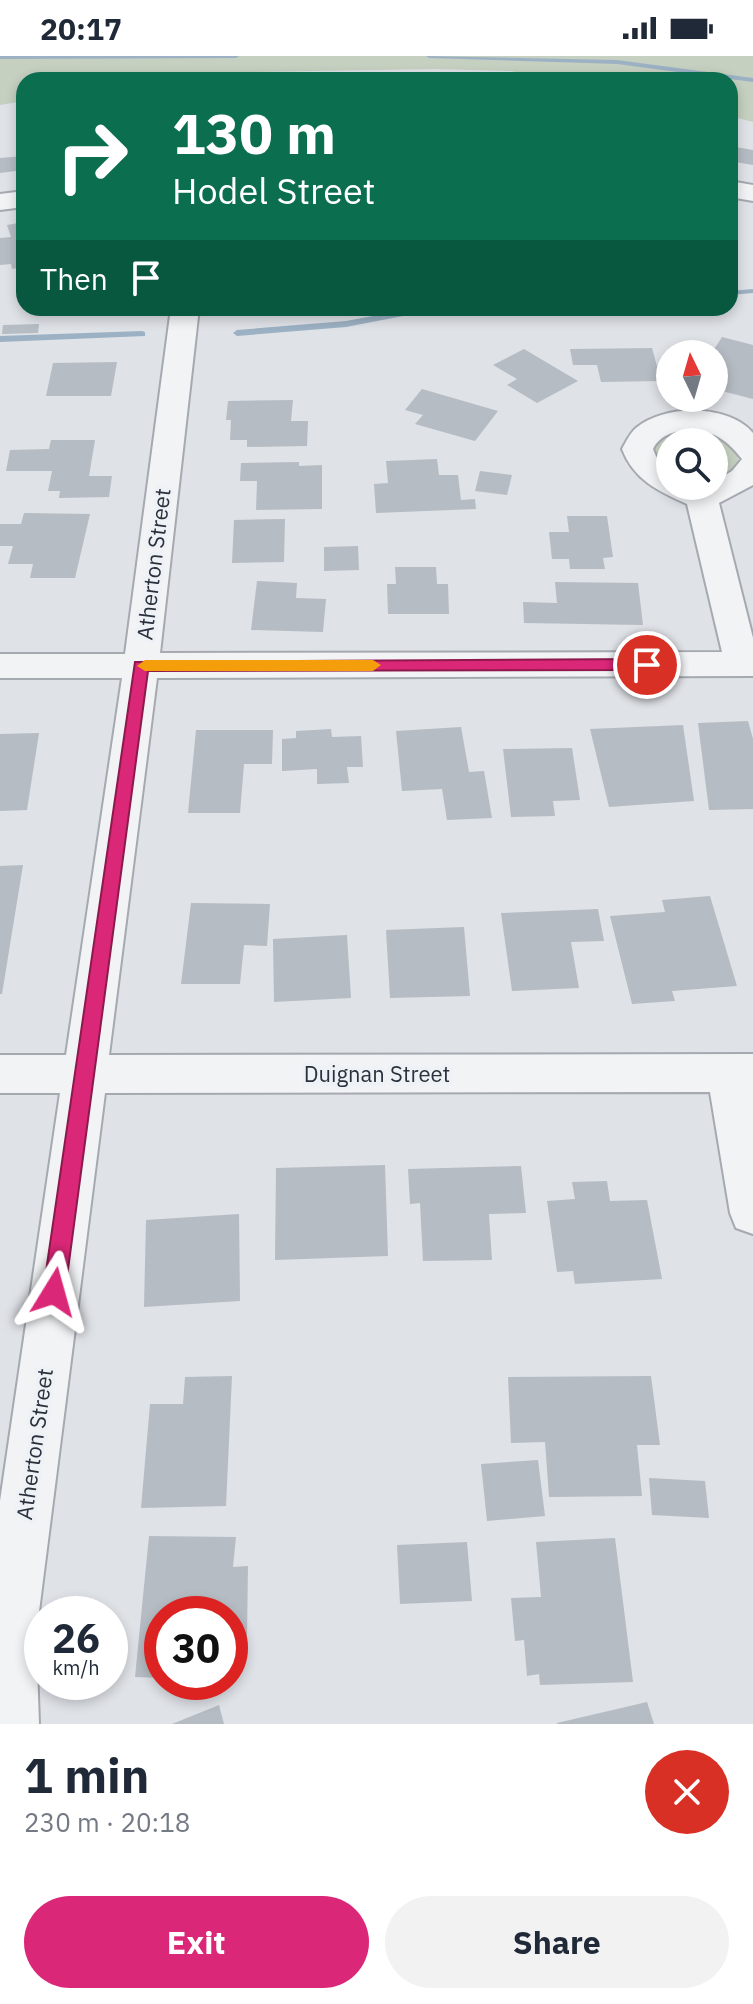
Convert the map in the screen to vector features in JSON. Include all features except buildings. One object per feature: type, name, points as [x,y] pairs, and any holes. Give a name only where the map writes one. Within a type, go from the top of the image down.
[{"type":"street","name":"Atherton Street","points":[[10,1724],[8,1635],[141,666],[184,316]]},
{"type":"street","points":[[656,475],[646,469],[639,458],[637,446],[643,435],[654,427],[670,421],[707,422],[723,428]]},
{"type":"street","points":[[728,430],[739,434],[753,453]]},
{"type":"street","points":[[728,488],[746,476],[753,466]]},
{"type":"street","points":[[0,666],[748,664],[686,500]]},
{"type":"street","points":[[741,1073],[753,1213]]},
{"type":"street","name":"Duignan Street","points":[[0,1074],[741,1073]]},
{"type":"green space","points":[[0,56],[753,56],[753,122],[738,118],[738,72],[433,69],[16,72],[16,102],[0,105]]},
{"type":"green space","points":[[656,437],[656,469],[653,467],[651,441]]},
{"type":"green space","points":[[728,441],[738,456],[738,466],[728,474]]},
{"type":"waterway","points":[[0,57],[236,56]]},
{"type":"waterway","points":[[429,56],[617,62],[693,72]]},
{"type":"waterway","points":[[738,78],[753,80]]},
{"type":"waterway","points":[[738,292],[753,291]]},
{"type":"waterway","points":[[237,333],[346,324],[388,316]]},
{"type":"waterway","points":[[0,339],[142,334]]},
{"type":"slow traffic","points":[[145,666],[373,665]]},
{"type":"route","points":[[54,1292],[141,666],[647,665]]}]
